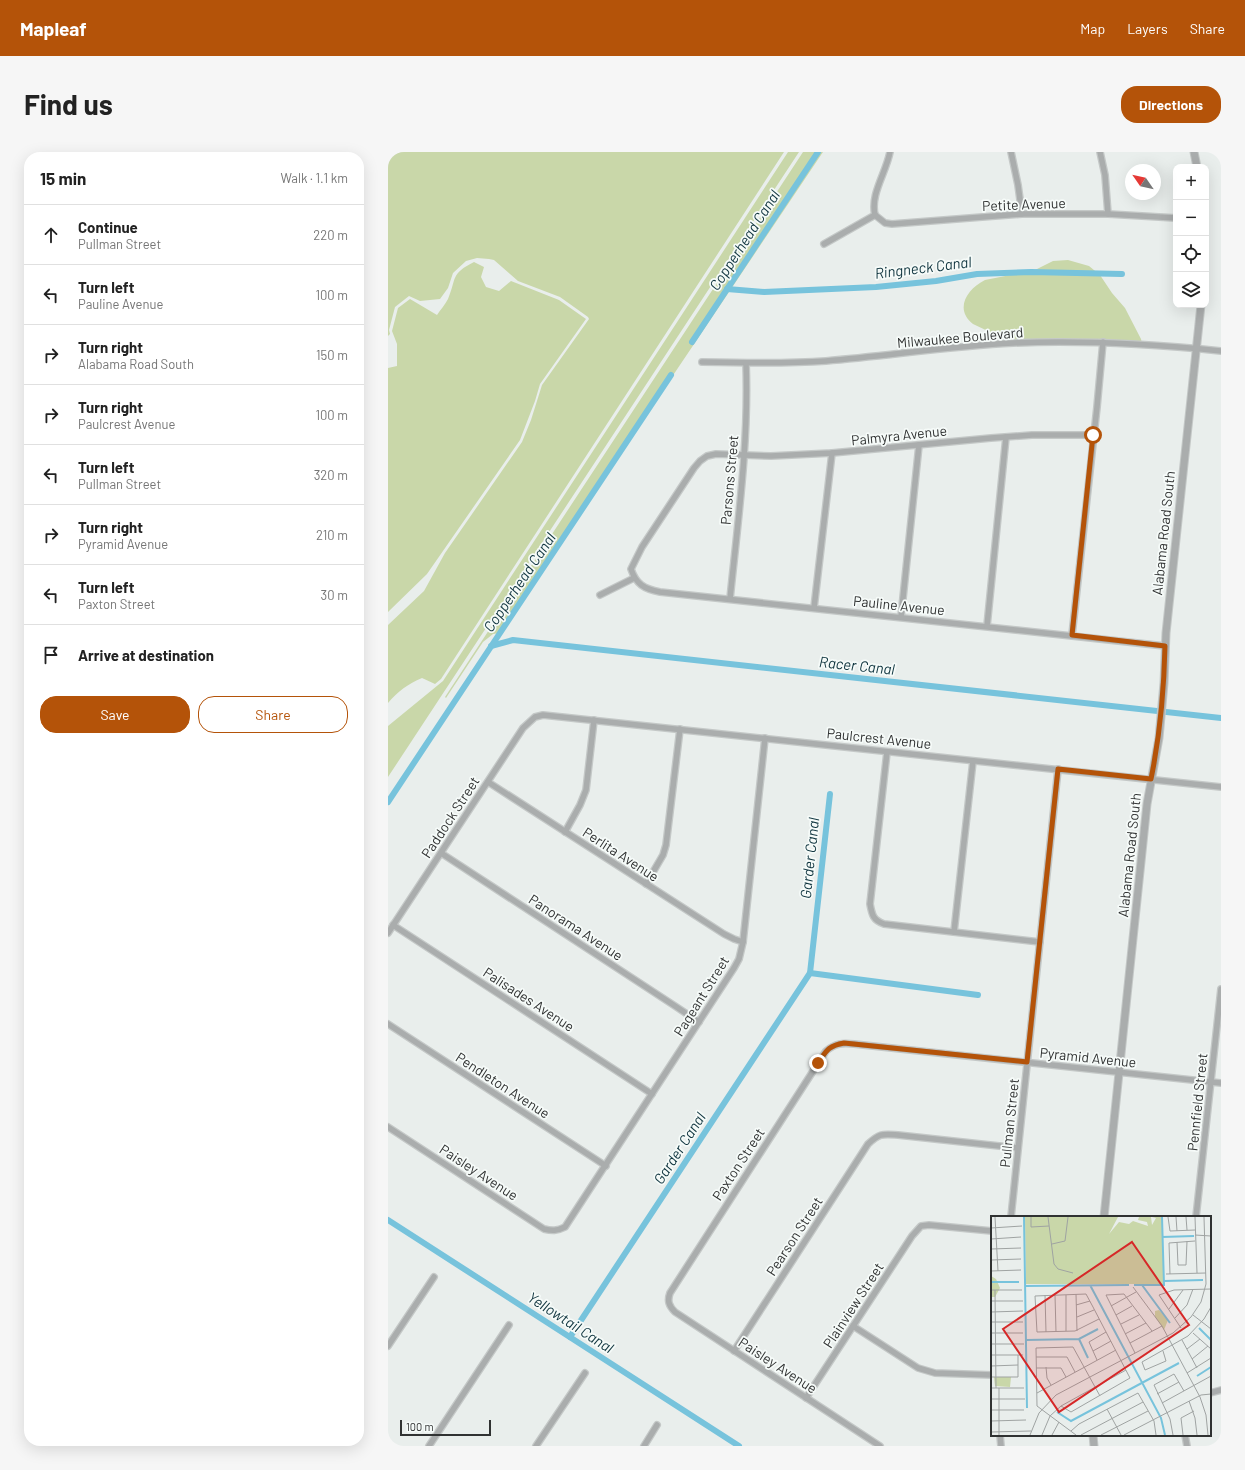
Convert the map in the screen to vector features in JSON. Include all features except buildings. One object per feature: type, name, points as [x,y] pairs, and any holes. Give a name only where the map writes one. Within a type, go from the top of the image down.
[{"type":"street","points":[[824,244],[875,215],[873,207],[874,200],[885,172],[890,152]]},
{"type":"street","points":[[1010,152],[1018,185],[1022,214]]},
{"type":"street","points":[[1100,152],[1106,187],[1108,214]]},
{"type":"street","points":[[1194,152],[1196,164]]},
{"type":"street","name":"Petite Avenue","points":[[875,215],[885,223],[892,224],[1022,214],[1108,214],[1173,218]]},
{"type":"street","name":"Alabama Road South","points":[[1104,1216],[1151,779],[1160,725],[1165,646],[1201,308]]},
{"type":"street","points":[[1072,635],[1097,407],[1102,342]]},
{"type":"street","name":"Milwaukee Boulevard","points":[[702,362],[746,363],[824,361],[1011,344],[1102,342],[1221,351]]},
{"type":"street","name":"Parsons Street","points":[[730,599],[744,456],[746,363]]},
{"type":"street","name":"Palmyra Avenue","points":[[634,578],[631,569],[642,547],[694,468],[707,456],[716,454],[744,456],[832,453],[1006,437],[1093,435]]},
{"type":"street","points":[[987,626],[1006,437]]},
{"type":"street","points":[[901,617],[919,445]]},
{"type":"street","points":[[814,608],[832,453]]},
{"type":"street","points":[[600,595],[634,578]]},
{"type":"street","name":"Pauline Avenue","points":[[634,578],[642,586],[652,590],[1165,646]]},
{"type":"street","name":"Paulcrest Avenue","points":[[535,716],[543,715],[594,720],[1221,787]]},
{"type":"street","name":"Paddock Street","points":[[388,933],[523,728],[535,716]]},
{"type":"street","points":[[565,832],[580,806],[586,790],[594,720]]},
{"type":"street","points":[[646,884],[661,859],[666,845],[680,729]]},
{"type":"street","name":"Pageant Street","points":[[559,1230],[570,1221],[739,959],[743,942],[765,738]]},
{"type":"street","points":[[887,752],[870,904],[872,916],[877,921],[884,924],[1040,942]]},
{"type":"street","points":[[954,932],[973,761]]},
{"type":"street","name":"Pullman Street","points":[[1011,1216],[1058,769]]},
{"type":"street","name":"Perlita Avenue","points":[[488,782],[724,934],[734,940],[743,942]]},
{"type":"street","name":"Panorama Avenue","points":[[441,853],[699,1022]]},
{"type":"street","name":"Palisades Avenue","points":[[393,925],[652,1094]]},
{"type":"street","name":"Pennfield Street","points":[[1196,1216],[1221,989]]},
{"type":"street","name":"Pendleton Avenue","points":[[388,1024],[606,1166]]},
{"type":"street","name":"Pyramid Avenue","points":[[833,1045],[844,1043],[1221,1083]]},
{"type":"street","name":"Paxton Street","points":[[668,1300],[670,1293],[801,1089],[826,1051],[833,1045]]},
{"type":"street","name":"Paisley Avenue","points":[[388,1127],[544,1229],[552,1231],[559,1230]]},
{"type":"street","name":"Pearson Street","points":[[734,1351],[868,1144],[876,1136],[884,1134],[898,1135],[1018,1148]]},
{"type":"street","name":"Plainview Street","points":[[806,1398],[912,1236],[921,1226],[929,1225],[991,1231]]},
{"type":"street","points":[[388,1346],[434,1277]]},
{"type":"street","name":"Paisley Avenue","points":[[668,1300],[670,1307],[675,1312],[880,1446]]},
{"type":"street","points":[[429,1446],[509,1325]]},
{"type":"street","points":[[853,1326],[918,1368],[926,1371],[935,1373],[991,1375]]},
{"type":"street","points":[[536,1446],[585,1373]]},
{"type":"street","points":[[1211,1393],[1221,1390]]},
{"type":"street","points":[[644,1446],[657,1426]]},
{"type":"street","points":[[1000,1436],[1001,1446]]},
{"type":"street","points":[[1093,1436],[1094,1446]]},
{"type":"street","points":[[1185,1436],[1187,1446]]},
{"type":"green space","points":[[388,152],[784,152],[441,679],[435,684],[422,678],[404,688],[388,703],[388,625],[424,591],[445,553],[522,442],[531,420],[542,385],[589,319],[560,297],[518,281],[494,260],[477,258],[466,261],[453,273],[448,288],[440,299],[420,301],[409,296],[395,307],[389,330],[390,334],[388,336]]},
{"type":"green space","points":[[788,152],[799,152],[388,777],[388,726],[443,681]]},
{"type":"green space","points":[[803,152],[823,152],[500,633],[493,634],[483,642],[446,698],[445,697]]},
{"type":"green space","points":[[1068,260],[1089,266],[1100,275],[1112,293],[1125,308],[1141,339],[1142,344],[1011,342],[973,324],[967,318],[964,312],[965,300],[973,289],[985,280],[1035,270],[1053,261]]},
{"type":"green space","points":[[474,262],[484,267],[481,277],[486,287],[499,291],[511,281],[559,300],[586,319],[540,384],[520,440],[427,574],[388,612],[388,368],[397,366],[397,344],[392,331],[398,308],[410,299],[437,315],[448,299],[455,277],[466,266]]},
{"type":"waterway","name":"Copperhead Canal","points":[[692,342],[818,152]]},
{"type":"waterway","name":"Ringneck Canal","points":[[727,289],[764,292],[876,287],[936,281],[977,274],[1031,272],[1122,274]]},
{"type":"waterway","name":"Copperhead Canal","points":[[388,802],[671,375]]},
{"type":"waterway","name":"Racer Canal","points":[[491,646],[513,640],[1221,718]]},
{"type":"waterway","name":"Garder Canal","points":[[570,1337],[810,973],[830,794]]},
{"type":"waterway","name":"Garder Canal","points":[[810,973],[978,995]]},
{"type":"waterway","name":"Yellowtail Canal","points":[[388,1220],[739,1446]]},
{"type":"route","points":[[818,1063],[826,1051],[833,1045],[844,1043],[1027,1062],[1036,989],[1058,769],[1151,779],[1159,738],[1164,683],[1165,646],[1072,635],[1092,458],[1093,435]]}]
